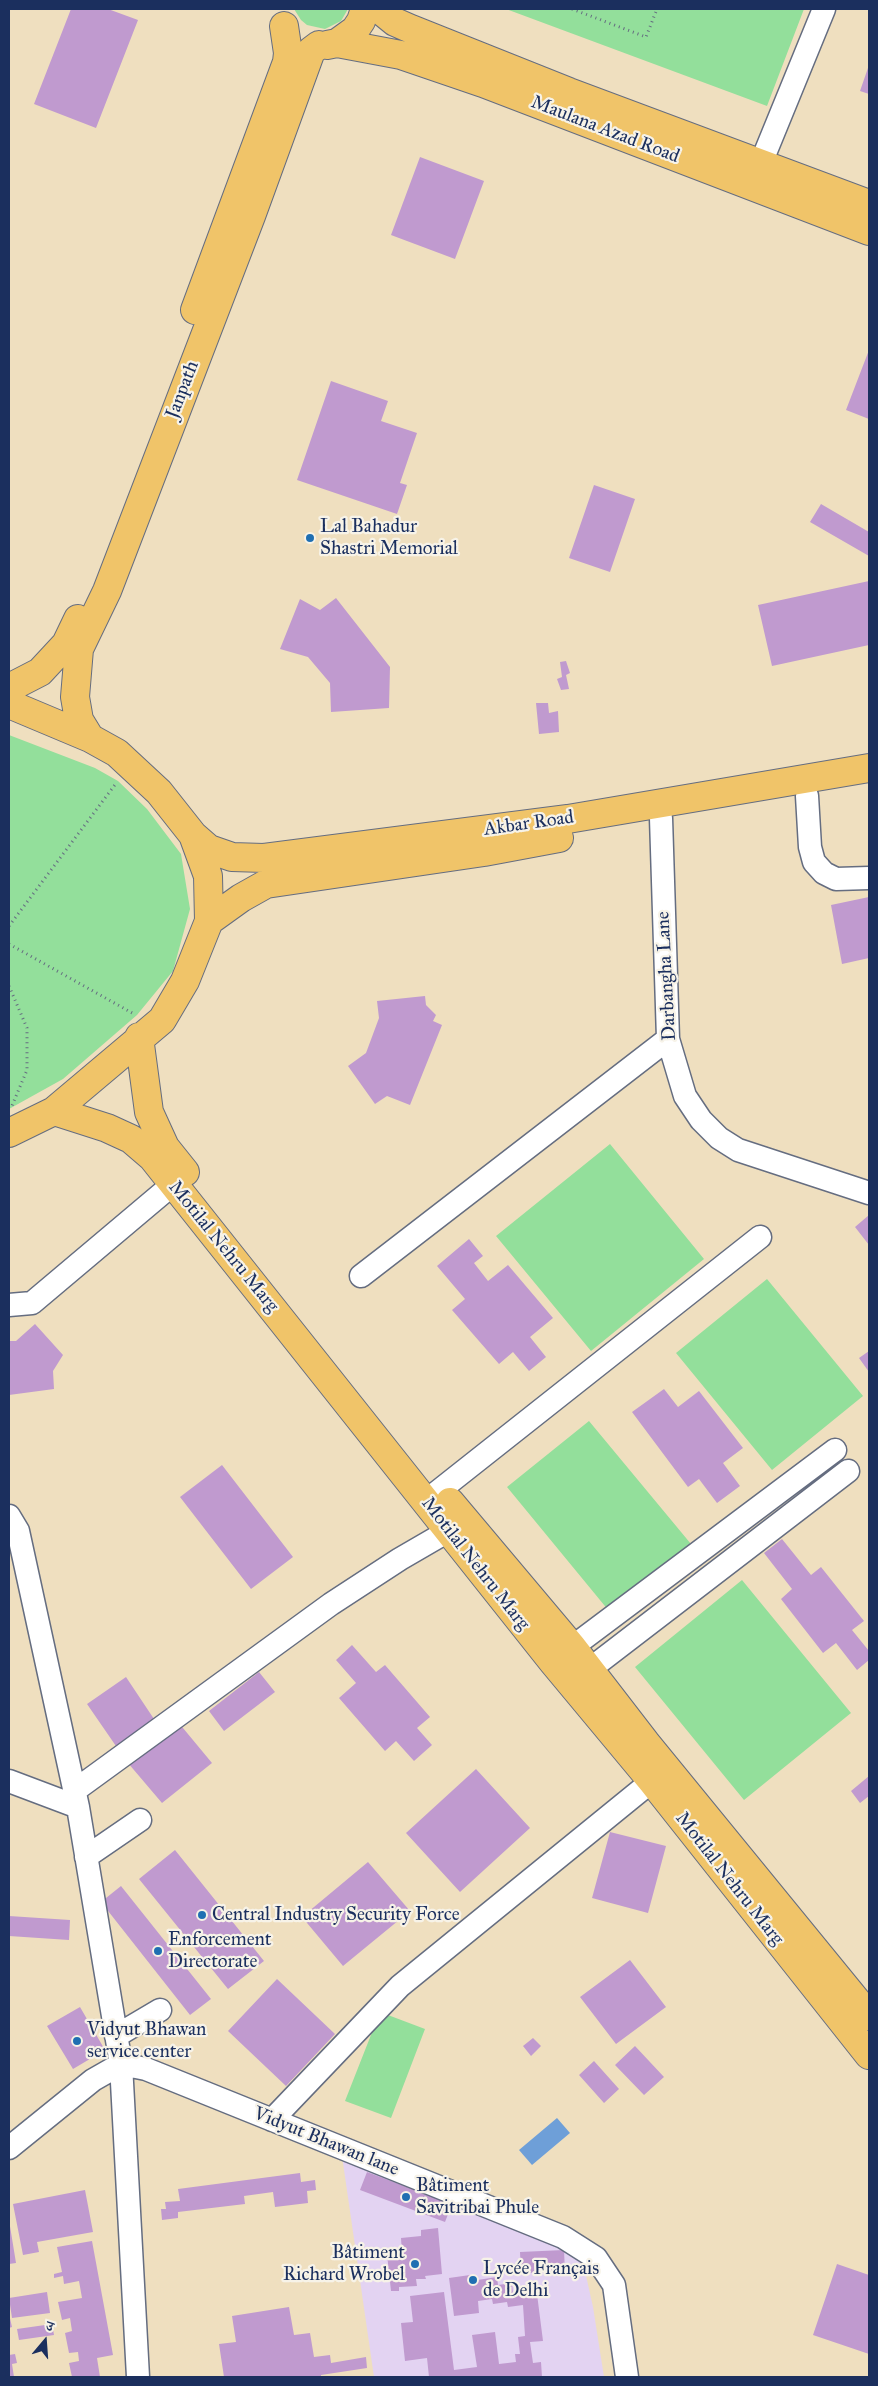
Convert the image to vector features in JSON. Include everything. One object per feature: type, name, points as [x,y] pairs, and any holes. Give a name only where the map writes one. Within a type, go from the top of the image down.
[{"type":"main road","points":[[328,44],[355,30],[361,22],[364,9]]},
{"type":"main road","name":"Maulana Azad Road","points":[[379,9],[395,22],[411,29],[569,92],[869,204]]},
{"type":"main road","name":"Maulana Azad Road","points":[[281,17],[299,40],[401,55],[483,83],[869,231]]},
{"type":"main road","name":"Janpath","points":[[9,688],[40,672],[66,644],[74,628],[286,62],[288,53],[281,17]]},
{"type":"main road","name":"Janpath","points":[[90,738],[79,720],[75,696],[79,650],[107,591],[251,216],[311,51],[328,44]]},
{"type":"main road","points":[[9,704],[90,738],[117,753],[159,792],[193,835],[208,876],[209,921],[185,981],[162,1020],[138,1026],[54,1111],[10,1120]]},
{"type":"main road","name":"Akbar Road","points":[[193,835],[209,849],[232,857],[264,858],[568,819],[869,768]]},
{"type":"main road","name":"Akbar Road","points":[[209,921],[241,898],[266,884],[484,852],[661,818],[869,786]]},
{"type":"main road","name":"Motilal Nehru Marg","points":[[138,1026],[149,1112],[165,1147],[433,1495],[450,1530],[562,1655],[869,2016]]},
{"type":"main road","name":"Motilal Nehru Marg","points":[[54,1111],[107,1128],[131,1139],[152,1157],[172,1185],[433,1495],[562,1655]]},
{"type":"main road","name":"Motilal Nehru Marg","points":[[580,1676],[652,1781],[868,2050]]},
{"type":"street","points":[[761,163],[824,9]]},
{"type":"street","points":[[807,796],[810,847],[814,862],[824,873],[836,879],[869,878]]},
{"type":"street","name":"Darbangha Lane","points":[[661,818],[668,1039],[684,1096],[701,1120],[719,1138],[738,1150],[869,1193]]},
{"type":"street","points":[[361,1276],[668,1039]]},
{"type":"street","points":[[9,1306],[32,1303],[172,1185]]},
{"type":"street","points":[[433,1495],[760,1236]]},
{"type":"street","points":[[562,1655],[835,1450]]},
{"type":"street","points":[[580,1676],[848,1471]]},
{"type":"street","points":[[9,1516],[18,1531],[76,1799],[121,2064],[138,2377]]},
{"type":"street","points":[[76,1799],[331,1604],[400,1558],[450,1530]]},
{"type":"street","points":[[9,1781],[76,1799]]},
{"type":"street","points":[[272,2120],[400,1986],[652,1781]]},
{"type":"street","points":[[86,1857],[140,1820]]},
{"type":"street","points":[[116,2036],[160,2010]]},
{"type":"street","points":[[9,2148],[93,2080],[121,2064]]},
{"type":"street","name":"Vidyut Bhawan lane","points":[[121,2064],[146,2068],[564,2237],[596,2258],[614,2285],[627,2377]]},
{"type":"path","points":[[572,9],[646,37],[657,9]]},
{"type":"path","points":[[9,926],[131,766]]},
{"type":"path","points":[[9,944],[138,1026]]},
{"type":"path","points":[[9,986],[27,1028],[27,1070],[10,1120]]},
{"type":"shaded area","name":"Lycée Français de Delhi","points":[[342,2156],[581,2253],[593,2307],[604,2377],[374,2377]]},
{"type":"green space","points":[[294,9],[348,9],[341,21],[325,29],[307,25],[301,20]]},
{"type":"green space","points":[[506,9],[804,9],[767,106]]},
{"type":"green space","points":[[9,735],[95,768],[118,781],[147,809],[181,854],[190,909],[173,971],[137,1015],[63,1079],[9,1109]]},
{"type":"green space","points":[[610,1144],[704,1259],[591,1351],[496,1236]]},
{"type":"green space","points":[[767,1279],[863,1396],[772,1470],[676,1353]]},
{"type":"green space","points":[[589,1421],[691,1544],[609,1611],[507,1487]]},
{"type":"green space","points":[[742,1580],[851,1713],[744,1800],[635,1667]]},
{"type":"green space","points":[[380,2012],[425,2029],[391,2118],[345,2101]]},
{"type":"water","points":[[557,2118],[570,2133],[532,2165],[519,2150]]},
{"type":"building","points":[[71,9],[108,9],[138,20],[96,128],[34,104]]},
{"type":"building","points":[[869,65],[869,94],[860,91]]},
{"type":"building","points":[[420,157],[484,181],[455,259],[391,235]]},
{"type":"building","points":[[869,350],[869,419],[846,410]]},
{"type":"building","points":[[331,381],[388,401],[381,421],[417,433],[400,483],[407,485],[397,514],[297,480]]},
{"type":"building","points":[[594,485],[635,499],[610,572],[569,558]]},
{"type":"building","points":[[821,504],[869,532],[869,556],[810,522]]},
{"type":"building","points":[[869,581],[869,645],[772,666],[758,605]]},
{"type":"building","points":[[336,598],[390,667],[389,708],[331,712],[330,683],[308,657],[280,649],[300,599],[320,610]]},
{"type":"building","points":[[566,661],[570,673],[566,675],[569,689],[561,690],[557,679],[562,677],[560,662]]},
{"type":"building","points":[[536,703],[548,703],[549,713],[558,711],[559,732],[539,734]]},
{"type":"building","points":[[869,897],[869,958],[842,964],[831,905]]},
{"type":"building","points":[[425,996],[426,1005],[436,1015],[433,1021],[442,1025],[410,1105],[387,1096],[375,1104],[348,1066],[366,1053],[379,1018],[377,1001]]},
{"type":"building","points":[[869,1215],[869,1245],[855,1227]]},
{"type":"building","points":[[469,1239],[483,1256],[474,1263],[488,1281],[508,1265],[553,1318],[530,1337],[546,1357],[529,1371],[513,1352],[499,1364],[452,1310],[465,1299],[437,1266]]},
{"type":"building","points":[[35,1324],[63,1355],[53,1371],[54,1389],[9,1395],[9,1341],[16,1341]]},
{"type":"building","points":[[869,1351],[869,1372],[859,1358]]},
{"type":"building","points":[[664,1389],[678,1407],[699,1391],[743,1448],[723,1463],[740,1486],[717,1503],[699,1479],[688,1487],[632,1412]]},
{"type":"building","points":[[222,1465],[293,1557],[251,1589],[180,1497]]},
{"type":"building","points":[[782,1539],[811,1575],[821,1567],[864,1621],[852,1630],[869,1651],[869,1660],[857,1670],[836,1643],[823,1653],[781,1599],[792,1589],[764,1553]]},
{"type":"building","points":[[352,1645],[376,1672],[385,1665],[430,1717],[417,1728],[432,1745],[414,1761],[396,1741],[385,1751],[339,1698],[356,1683],[336,1660]]},
{"type":"building","points":[[259,1672],[275,1692],[224,1731],[209,1711]]},
{"type":"building","points":[[126,1677],[156,1722],[118,1749],[87,1704]]},
{"type":"building","points":[[178,1722],[212,1763],[162,1803],[128,1763]]},
{"type":"building","points":[[476,1769],[530,1828],[460,1892],[406,1833]]},
{"type":"building","points":[[869,1776],[869,1796],[860,1803],[851,1791]]},
{"type":"building","points":[[610,1832],[666,1846],[648,1913],[592,1898]]},
{"type":"building","points":[[175,1850],[264,1961],[228,1989],[139,1879]]},
{"type":"building","points":[[368,1862],[410,1911],[343,1966],[302,1917]]},
{"type":"building","points":[[121,1886],[211,1999],[190,2015],[101,1902]]},
{"type":"building","points":[[9,1916],[70,1920],[69,1940],[9,1936]]},
{"type":"building","points":[[630,1960],[666,2007],[616,2044],[580,1997]]},
{"type":"building","points":[[277,1979],[335,2034],[286,2086],[228,2031]]},
{"type":"building","points":[[80,2007],[105,2050],[73,2069],[47,2026]]},
{"type":"building","points":[[533,2038],[541,2046],[531,2056],[523,2046]]},
{"type":"building","points":[[635,2046],[664,2077],[644,2095],[615,2065]]},
{"type":"building","points":[[594,2061],[619,2089],[604,2103],[579,2075]]},
{"type":"building","name":"Bâtiment Savitribai Phule","points":[[367,2172],[452,2204],[445,2222],[360,2190]]},
{"type":"building","points":[[300,2173],[301,2182],[315,2180],[316,2190],[307,2191],[308,2203],[275,2207],[273,2192],[244,2196],[245,2204],[178,2212],[178,2218],[162,2220],[161,2209],[166,2209],[165,2202],[180,2201],[178,2189]]},
{"type":"building","points":[[85,2190],[93,2232],[37,2242],[39,2252],[23,2255],[13,2204]]},
{"type":"building","points":[[9,2220],[16,2263],[9,2264]]},
{"type":"building","name":"Bâtiment Richard Wrobel","points":[[438,2228],[442,2274],[425,2276],[426,2279],[416,2279],[417,2286],[399,2287],[399,2291],[391,2291],[387,2254],[402,2253],[401,2238],[421,2236],[421,2230]]},
{"type":"building","points":[[92,2241],[113,2355],[97,2358],[100,2377],[72,2377],[69,2363],[79,2361],[78,2352],[69,2353],[65,2333],[72,2331],[70,2318],[62,2320],[58,2302],[82,2298],[79,2281],[64,2284],[63,2276],[54,2278],[54,2274],[62,2272],[57,2247]]},
{"type":"building","points":[[564,2250],[565,2272],[521,2273],[520,2252]]},
{"type":"building","points":[[837,2264],[869,2275],[869,2354],[813,2335]]},
{"type":"building","points":[[470,2275],[471,2281],[497,2277],[498,2285],[512,2283],[513,2294],[528,2292],[529,2296],[537,2294],[543,2341],[530,2342],[533,2363],[541,2362],[542,2377],[429,2377],[427,2358],[405,2361],[401,2323],[413,2322],[410,2296],[444,2292],[454,2370],[477,2367],[472,2335],[495,2332],[499,2364],[516,2362],[515,2354],[520,2354],[518,2337],[525,2336],[523,2305],[508,2307],[507,2302],[493,2304],[492,2299],[478,2301],[479,2313],[454,2316],[449,2278]]},
{"type":"building","points":[[47,2292],[50,2313],[12,2318],[9,2298]]},
{"type":"building","points":[[289,2307],[294,2335],[310,2333],[314,2357],[330,2355],[331,2363],[366,2357],[367,2368],[321,2375],[321,2377],[224,2377],[219,2344],[236,2342],[232,2316]]},
{"type":"building","points":[[9,2314],[12,2327],[9,2328]]},
{"type":"building","points":[[52,2324],[54,2335],[19,2340],[17,2329]]},
{"type":"building","points":[[15,2354],[17,2363],[12,2364],[14,2377],[9,2377],[9,2355]]},
{"type":"place","name":"Lal Bahadur Shastri Memorial","points":[[310,538]]},
{"type":"place","name":"Central Industry Security Force","points":[[202,1915]]},
{"type":"place","name":"Enforcement Directorate","points":[[158,1951]]},
{"type":"place","name":"Vidyut Bhawan service center","points":[[77,2041]]},
{"type":"place","name":"Bâtiment Savitribai Phule","points":[[406,2197]]},
{"type":"place","name":"Bâtiment Richard Wrobel","points":[[415,2264]]},
{"type":"place","name":"Lycée Français de Delhi","points":[[473,2280]]}]
